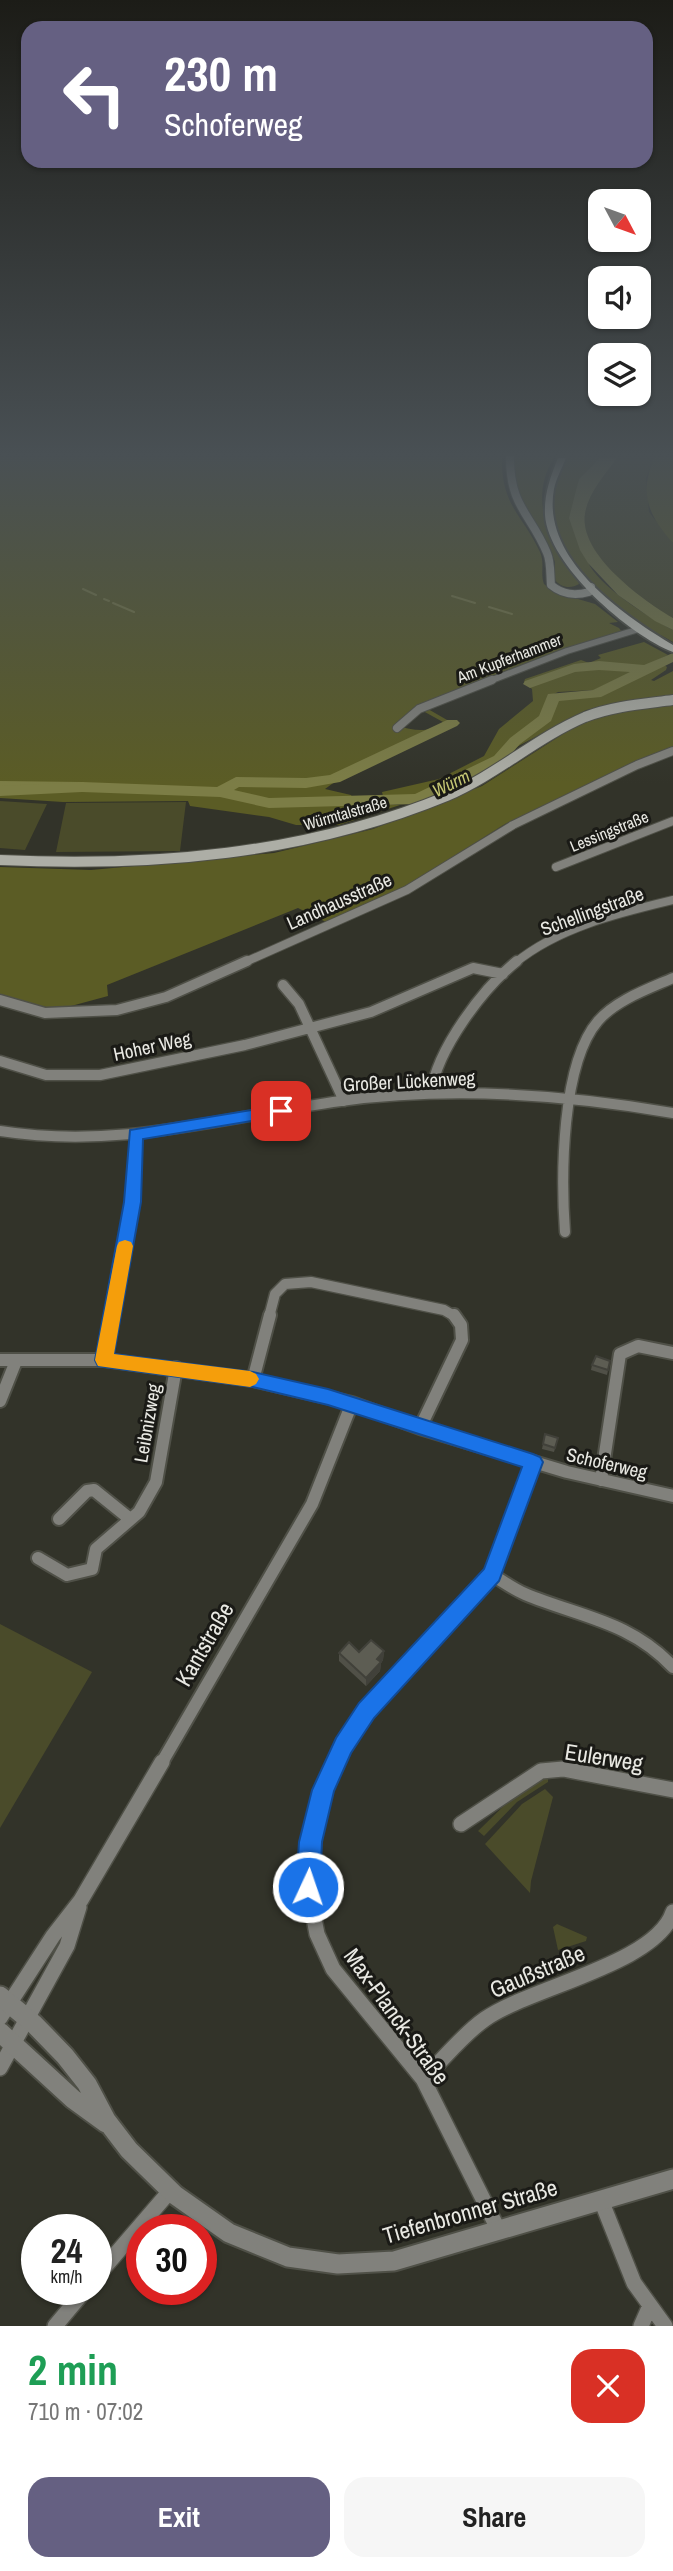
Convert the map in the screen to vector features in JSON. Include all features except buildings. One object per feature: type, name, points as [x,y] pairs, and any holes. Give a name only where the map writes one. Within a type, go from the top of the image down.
[{"type":"main road","points":[[549,567],[551,585],[558,591],[606,602]]},
{"type":"main road","points":[[573,567],[576,573],[606,602],[639,629],[672,648]]},
{"type":"main road","points":[[551,585],[569,589],[591,587]]},
{"type":"main road","points":[[575,595],[589,592],[591,587]]},
{"type":"main road","name":"Würmtalstraße","points":[[0,860],[66,864],[131,863],[274,848],[349,830],[429,803],[497,771],[568,726],[599,712],[673,700]]},
{"type":"street","name":"Am Kupferhammer","points":[[397,727],[419,709],[435,702],[567,651],[639,629]]},
{"type":"street","name":"Landhausstraße","points":[[0,1000],[45,1013],[69,1014],[100,1009],[117,1010],[166,997],[407,890],[513,825],[637,765],[673,751]]},
{"type":"street","name":"Lessingstraße","points":[[556,867],[673,821]]},
{"type":"street","name":"Schellingstraße","points":[[431,1093],[431,1086],[448,1048],[466,1018],[503,974],[540,945],[585,927],[673,900]]},
{"type":"street","name":"Hoher Weg","points":[[0,1061],[46,1075],[100,1075],[246,1045],[371,1012],[473,968],[503,974]]},
{"type":"street","points":[[565,1232],[563,1185],[570,1098],[582,1045],[597,1021],[673,978]]},
{"type":"street","points":[[284,985],[299,1004],[344,1101]]},
{"type":"street","name":"Großer Lückenweg","points":[[0,1131],[90,1138],[136,1134],[344,1101],[431,1093],[570,1098],[624,1103],[673,1112]]},
{"type":"street","points":[[104,1360],[132,1202],[136,1134]]},
{"type":"street","points":[[253,1380],[275,1294],[285,1284],[311,1282],[444,1310],[459,1318],[464,1326],[462,1340],[420,1428]]},
{"type":"street","points":[[601,1480],[620,1354],[626,1347],[639,1345],[673,1353]]},
{"type":"street","name":"Schoferweg","points":[[0,1360],[104,1360],[253,1380],[352,1403],[420,1428],[533,1462],[673,1496]]},
{"type":"street","points":[[0,1401],[16,1361]]},
{"type":"street","name":"Leibnizweg","points":[[38,1558],[67,1575],[92,1569],[96,1549],[139,1511],[156,1482],[176,1368]]},
{"type":"street","name":"Kantstraße","points":[[3,2006],[81,1900],[312,1504],[352,1403]]},
{"type":"street","name":"Max-Planck-Straße","points":[[499,2231],[423,2079],[333,1969],[317,1934],[308,1887],[310,1842],[324,1790],[349,1736],[367,1710],[492,1575],[533,1462]]},
{"type":"street","points":[[59,1519],[88,1491],[94,1490],[130,1519]]},
{"type":"street","points":[[492,1575],[524,1594],[625,1627],[661,1652],[673,1667]]},
{"type":"street","name":"Eulerweg","points":[[461,1824],[541,1771],[563,1769],[673,1790]]},
{"type":"street","name":"Kantstraße","points":[[0,2068],[7,2038],[27,2021],[66,1946],[81,1900]]},
{"type":"street","name":"Gaußstraße","points":[[423,2079],[485,2019],[562,1982],[623,1960],[668,1924],[673,1912]]},
{"type":"street","name":"Tiefenbronner Straße","points":[[3,2006],[27,2021],[52,2043],[84,2080],[110,2125],[170,2191],[215,2225],[256,2247],[320,2263],[357,2264],[394,2260],[673,2179]]},
{"type":"street","name":"Tiefenbronner Straße","points":[[7,2038],[73,2099],[110,2125]]},
{"type":"street","points":[[112,2258],[170,2191]]},
{"type":"street","points":[[600,2199],[645,2318],[665,2326]]},
{"type":"street","points":[[55,2326],[73,2305]]},
{"type":"green space","points":[[608,567],[673,567],[673,618],[645,600]]},
{"type":"green space","points":[[0,801],[47,804],[25,850],[0,848]]},
{"type":"green space","points":[[186,802],[180,851],[56,852],[66,803]]},
{"type":"green space","points":[[0,1624],[92,1672],[0,1828]]},
{"type":"green space","points":[[548,1776],[548,1782],[517,1802],[484,1836],[478,1831],[517,1793]]},
{"type":"green space","points":[[545,1789],[553,1797],[530,1893],[485,1844],[522,1804]]},
{"type":"green space","points":[[557,1924],[587,1937],[586,1941],[558,1950],[553,1927]]},
{"type":"shaded area","points":[[0,567],[542,567],[544,584],[554,592],[595,604],[618,622],[609,623],[622,632],[444,696],[397,726],[427,730],[443,722],[423,711],[428,709],[454,724],[336,781],[325,789],[351,795],[355,803],[400,805],[339,825],[296,825],[269,817],[190,806],[188,801],[63,802],[0,798]]},
{"type":"shaded area","points":[[555,567],[568,567],[579,584],[563,586],[555,580]]},
{"type":"shaded area","points":[[591,567],[613,591],[673,630],[673,642],[634,620],[612,603],[580,568]]},
{"type":"shaded area","points":[[591,567],[608,567],[630,588],[673,618],[673,630],[655,621],[618,595]]},
{"type":"shaded area","points":[[644,642],[668,655],[594,690],[558,692],[550,696],[541,718],[510,739],[498,757],[430,790],[384,800],[382,792],[439,779],[484,756],[499,729],[533,701],[532,689],[524,682],[525,679],[581,660],[589,663],[601,658],[598,655]]},
{"type":"shaded area","points":[[663,664],[667,667],[666,670],[651,680],[673,671],[673,696],[586,710],[507,752],[520,738],[546,719],[556,697],[604,693]]},
{"type":"shaded area","points":[[673,702],[673,748],[505,824],[402,889],[326,922],[298,908],[107,985],[108,996],[60,1009],[18,1003],[0,996],[0,867],[91,870],[274,853],[373,829],[482,786],[577,725],[604,714]]},
{"type":"waterway","points":[[83,589],[96,595]]},
{"type":"waterway","points":[[452,596],[475,603]]},
{"type":"waterway","points":[[104,599],[109,601]]},
{"type":"waterway","points":[[113,603],[134,612]]},
{"type":"waterway","points":[[489,607],[512,614]]},
{"type":"waterway","name":"Würm","points":[[646,670],[673,657]]},
{"type":"waterway","name":"Würm","points":[[530,684],[586,666],[646,670]]},
{"type":"waterway","name":"Würm","points":[[220,792],[269,803],[418,799],[499,759],[515,741],[546,718],[553,697],[596,694],[646,670]]},
{"type":"waterway","name":"Würm","points":[[220,792],[236,782],[306,783],[334,779],[452,723]]},
{"type":"waterway","name":"Würm","points":[[0,786],[82,787]]},
{"type":"waterway","name":"Würm","points":[[0,791],[82,787],[220,792]]},
{"type":"slow traffic","points":[[125,1246],[104,1360],[250,1379]]},
{"type":"route","points":[[281,1111],[136,1134],[132,1202],[104,1360],[253,1380],[328,1397],[533,1462],[492,1575],[367,1710],[344,1745],[324,1790],[310,1842],[308,1887]]}]
